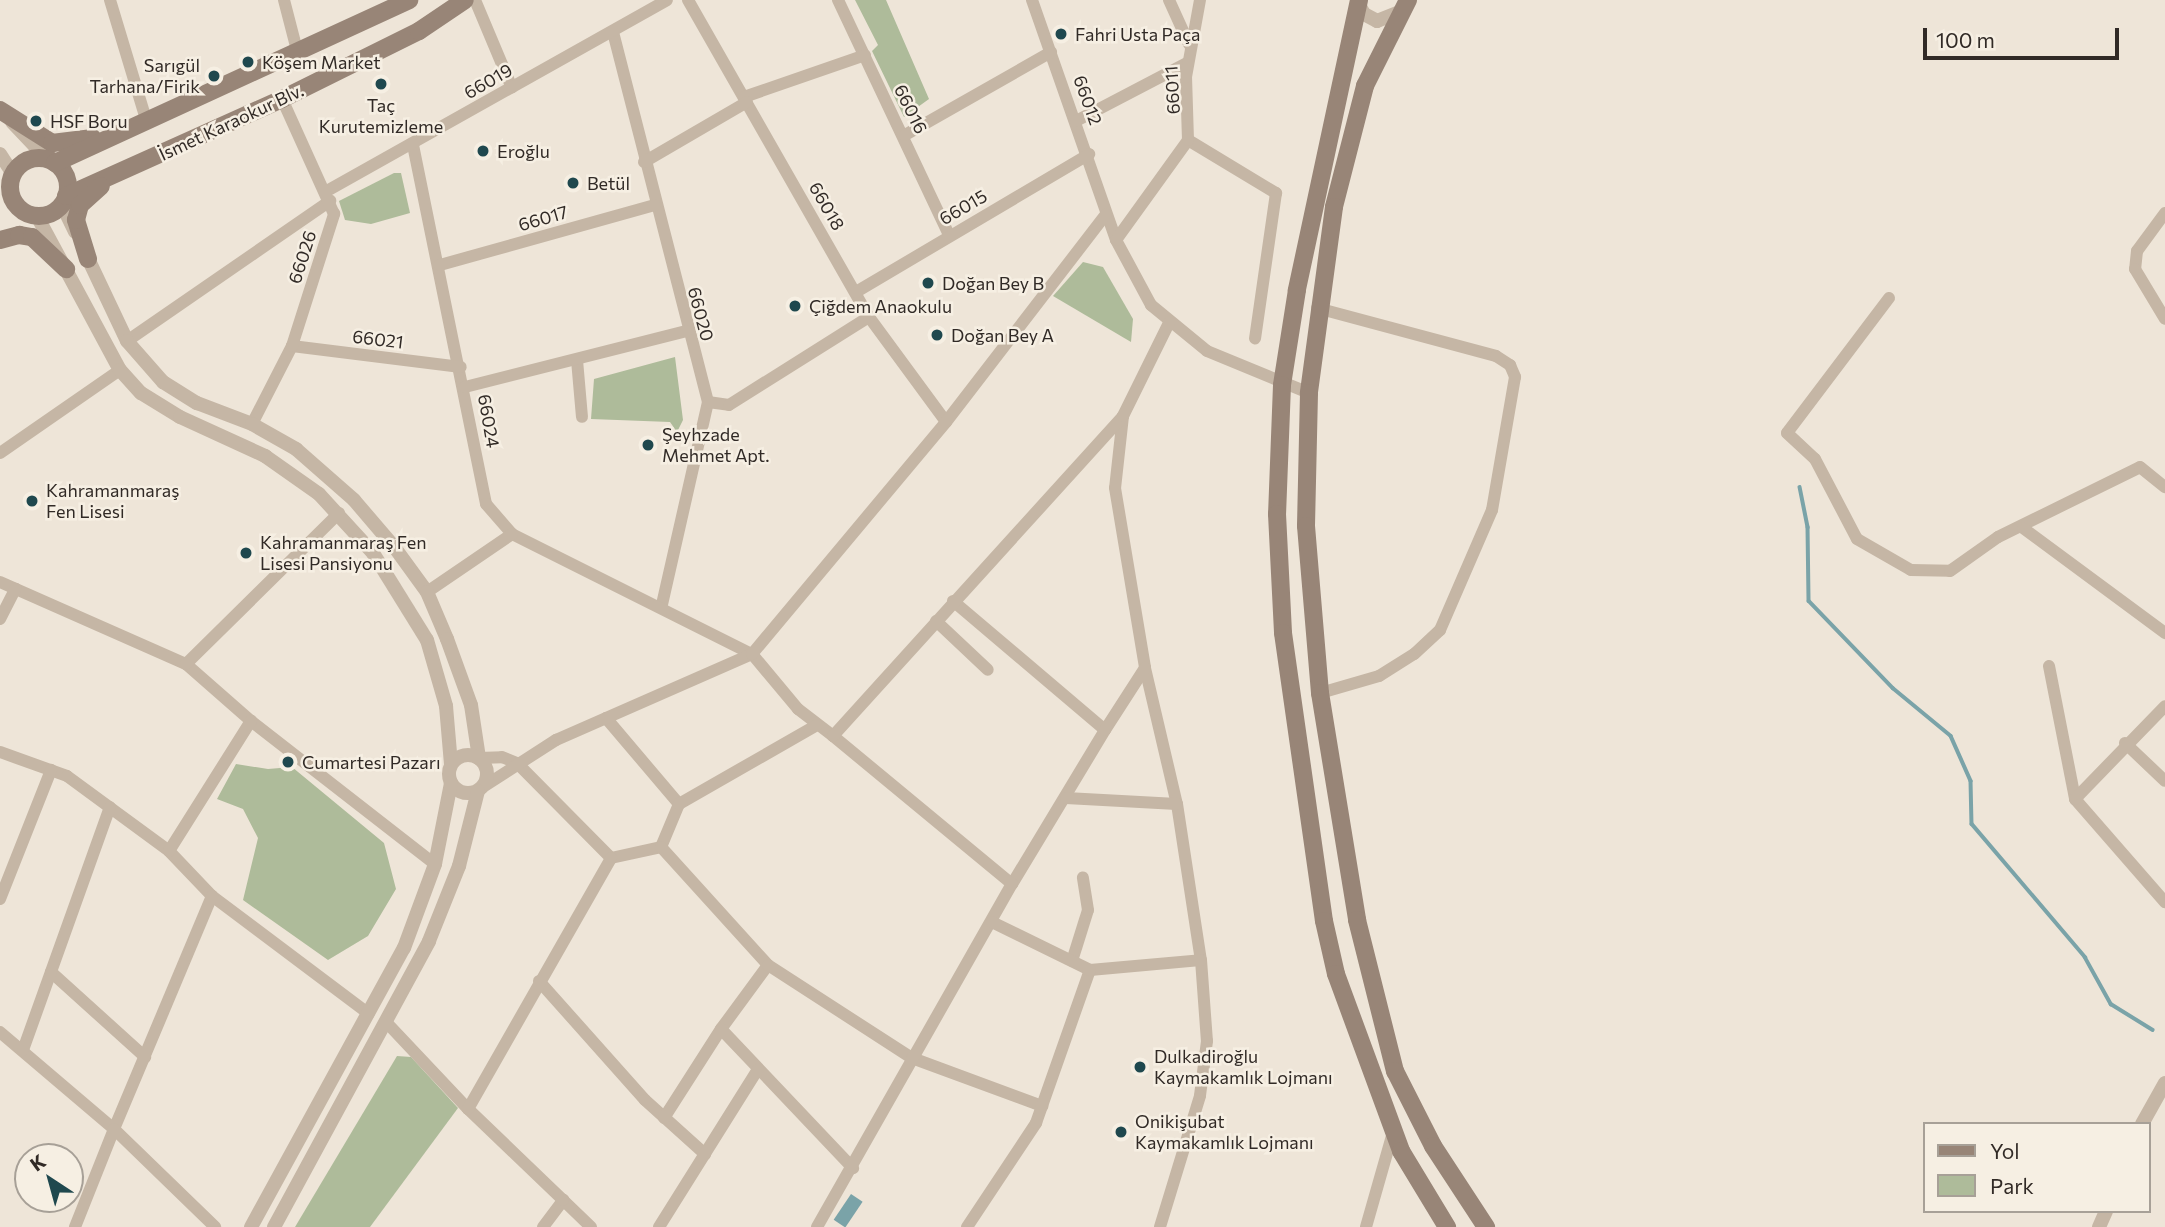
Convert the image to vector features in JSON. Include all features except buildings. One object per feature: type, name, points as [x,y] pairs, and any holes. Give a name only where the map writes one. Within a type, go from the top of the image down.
[{"type":"main road","name":"İsmet Karaokur Blv.","points":[[51,161],[298,54],[409,0]]},
{"type":"main road","name":"İsmet Karaokur Blv.","points":[[64,201],[125,170],[282,99],[419,31],[465,0]]},
{"type":"main road","points":[[1359,2],[1297,290],[1282,385],[1277,514],[1283,633],[1324,921],[1336,974],[1393,1132],[1447,1227]]},
{"type":"main road","points":[[1405,6],[1365,86],[1334,207],[1317,308],[1309,393],[1306,526],[1320,693],[1357,920],[1395,1070],[1433,1146],[1486,1227]]},
{"type":"main road","points":[[0,110],[51,143],[111,136]]},
{"type":"main road","points":[[0,233],[64,201],[66,178],[51,161],[27,161],[8,182],[13,202],[33,216]]},
{"type":"main road","points":[[88,259],[76,220],[80,205],[125,170]]},
{"type":"main road","points":[[0,240],[32,237],[66,269]]},
{"type":"street","points":[[110,0],[146,119]]},
{"type":"street","points":[[284,0],[298,54]]},
{"type":"street","points":[[475,0],[512,88]]},
{"type":"street","name":"66019","points":[[127,341],[328,197],[413,145],[667,0]]},
{"type":"street","name":"66018","points":[[688,0],[869,317],[946,422]]},
{"type":"street","name":"66016","points":[[838,0],[905,135],[950,234]]},
{"type":"street","name":"66012","points":[[1031,0],[1089,154],[1116,240],[1151,305],[1169,323],[1206,351],[1282,385],[1309,393]]},
{"type":"street","points":[[1169,0],[1189,44]]},
{"type":"street","name":"66011","points":[[1188,140],[1187,63],[1200,0]]},
{"type":"street","points":[[1359,2],[1364,14],[1377,21],[1405,6]]},
{"type":"street","name":"66020","points":[[613,32],[687,331],[708,402],[662,604]]},
{"type":"street","points":[[905,135],[1051,52]]},
{"type":"street","points":[[644,162],[745,100],[865,55]]},
{"type":"street","points":[[1076,121],[1187,63]]},
{"type":"street","name":"66026","points":[[253,424],[292,346],[334,214],[282,99]]},
{"type":"street","points":[[0,110],[51,161]]},
{"type":"street","points":[[1116,240],[1188,140],[1276,193],[1255,338]]},
{"type":"street","name":"66024","points":[[413,145],[461,367],[486,504],[512,534],[662,604],[752,654]]},
{"type":"street","points":[[0,154],[8,182]]},
{"type":"street","name":"66015","points":[[856,292],[1089,154]]},
{"type":"street","points":[[64,201],[127,341],[163,382],[197,403],[253,424],[323,470],[395,548],[426,592],[471,705],[480,758],[487,768],[454,879],[429,941],[387,1023],[274,1227]]},
{"type":"street","name":"66017","points":[[440,265],[655,205]]},
{"type":"street","points":[[2165,213],[2137,251],[2135,269],[2165,319]]},
{"type":"street","points":[[451,783],[466,793],[480,789],[517,763],[606,718],[752,654],[946,422],[1107,214]]},
{"type":"street","points":[[33,216],[66,269],[120,370],[162,407],[265,456],[339,513],[373,552],[427,639],[446,706],[451,783],[435,864],[404,948],[251,1227]]},
{"type":"street","points":[[1889,298],[1787,433],[1815,459],[1857,539],[1910,570],[1950,571],[1998,537],[2024,528],[2140,467],[2165,487]]},
{"type":"street","points":[[1317,308],[1496,356],[1510,365],[1515,377],[1492,510],[1440,630],[1414,654],[1379,676],[1320,693]]},
{"type":"street","points":[[708,402],[729,405],[869,317]]},
{"type":"street","points":[[833,736],[1123,416],[1169,323]]},
{"type":"street","points":[[465,387],[687,331]]},
{"type":"street","name":"66021","points":[[292,346],[461,367]]},
{"type":"street","points":[[577,360],[582,417]]},
{"type":"street","points":[[0,453],[120,370]]},
{"type":"street","points":[[1123,416],[1115,488],[1145,668],[1177,804],[1201,960],[1207,1041],[1200,1096],[1160,1227]]},
{"type":"street","points":[[186,664],[339,513]]},
{"type":"street","points":[[2024,528],[2165,633]]},
{"type":"street","points":[[426,592],[512,534]]},
{"type":"street","points":[[0,582],[186,664],[251,721],[435,864]]},
{"type":"street","points":[[0,619],[15,589]]},
{"type":"street","points":[[953,601],[1105,730]]},
{"type":"street","points":[[936,621],[988,670]]},
{"type":"street","points":[[752,654],[797,709],[1012,884]]},
{"type":"street","points":[[2049,666],[2075,799],[2165,902]]},
{"type":"street","points":[[817,1227],[853,1168],[912,1058],[1012,884],[1145,668]]},
{"type":"street","points":[[2075,799],[2125,743],[2165,706]]},
{"type":"street","points":[[606,718],[679,804]]},
{"type":"street","points":[[169,851],[251,721]]},
{"type":"street","points":[[661,846],[679,804],[817,725]]},
{"type":"street","points":[[2125,743],[2165,781]]},
{"type":"street","points":[[0,752],[67,776],[169,851],[212,895],[369,1014]]},
{"type":"street","points":[[451,764],[461,756],[502,757],[517,763],[611,858]]},
{"type":"street","points":[[0,899],[51,770]]},
{"type":"street","points":[[1066,798],[1177,804]]},
{"type":"street","points":[[23,1050],[110,807]]},
{"type":"street","points":[[468,1109],[611,858],[661,846]]},
{"type":"street","points":[[661,846],[768,965],[912,1058],[1042,1106]]},
{"type":"street","points":[[1072,961],[1088,910],[1083,877]]},
{"type":"street","points":[[75,1227],[212,895]]},
{"type":"street","points":[[992,922],[1090,970],[1201,960]]},
{"type":"street","points":[[664,1118],[721,1029],[768,965]]},
{"type":"street","points":[[967,1227],[1036,1123],[1090,970]]},
{"type":"street","points":[[51,972],[145,1057]]},
{"type":"street","points":[[540,981],[597,1050],[664,1118],[705,1154]]},
{"type":"street","points":[[387,1023],[468,1109],[591,1227]]},
{"type":"street","points":[[721,1029],[853,1168]]},
{"type":"street","points":[[0,1032],[114,1129],[215,1227]]},
{"type":"street","points":[[659,1227],[758,1069]]},
{"type":"street","points":[[2142,1122],[2165,1083]]},
{"type":"street","points":[[1366,1227],[1393,1132]]},
{"type":"street","points":[[543,1227],[563,1200]]},
{"type":"green space","points":[[855,0],[886,0],[929,99],[904,117],[872,51],[878,45]]},
{"type":"green space","points":[[394,173],[401,173],[410,213],[371,224],[345,220],[339,201]]},
{"type":"green space","points":[[1083,262],[1103,267],[1133,319],[1131,342],[1053,296]]},
{"type":"green space","points":[[675,357],[683,420],[677,432],[670,422],[591,419],[594,379]]},
{"type":"green space","points":[[236,764],[268,769],[292,767],[384,843],[396,889],[368,936],[328,960],[243,900],[258,838],[243,809],[217,799]]},
{"type":"green space","points":[[397,1056],[411,1057],[458,1108],[370,1227],[295,1227]]},
{"type":"water","points":[[851,1194],[863,1202],[846,1227],[834,1220]]},
{"type":"waterway","points":[[1800,487],[1808,527],[1809,601],[1893,688],[1951,736],[1971,781],[1972,824],[2085,957],[2111,1004],[2153,1030]]},
{"type":"place","name":"Fahri Usta Paça","points":[[1061,34]]},
{"type":"place","name":"Köşem Market","points":[[248,62]]},
{"type":"place","name":"Sarıgül Tarhana/Firik","points":[[214,76]]},
{"type":"place","name":"Taç Kurutemizleme","points":[[381,84]]},
{"type":"place","name":"HSF Boru","points":[[36,121]]},
{"type":"place","name":"Eroğlu","points":[[483,151]]},
{"type":"place","name":"Betül","points":[[573,183]]},
{"type":"place","name":"Doğan Bey B","points":[[928,283]]},
{"type":"place","name":"Çiğdem Anaokulu","points":[[795,306]]},
{"type":"place","name":"Doğan Bey A","points":[[937,335]]},
{"type":"place","name":"Şeyhzade Mehmet Apt.","points":[[648,445]]},
{"type":"place","name":"Kahramanmaraş Fen Lisesi","points":[[32,501]]},
{"type":"place","name":"Kahramanmaraş Fen Lisesi Pansiyonu","points":[[246,553]]},
{"type":"place","name":"Cumartesi Pazarı","points":[[288,762]]},
{"type":"place","name":"Dulkadiroğlu Kaymakamlık Lojmanı","points":[[1140,1067]]},
{"type":"place","name":"Onikişubat Kaymakamlık Lojmanı","points":[[1121,1132]]}]
